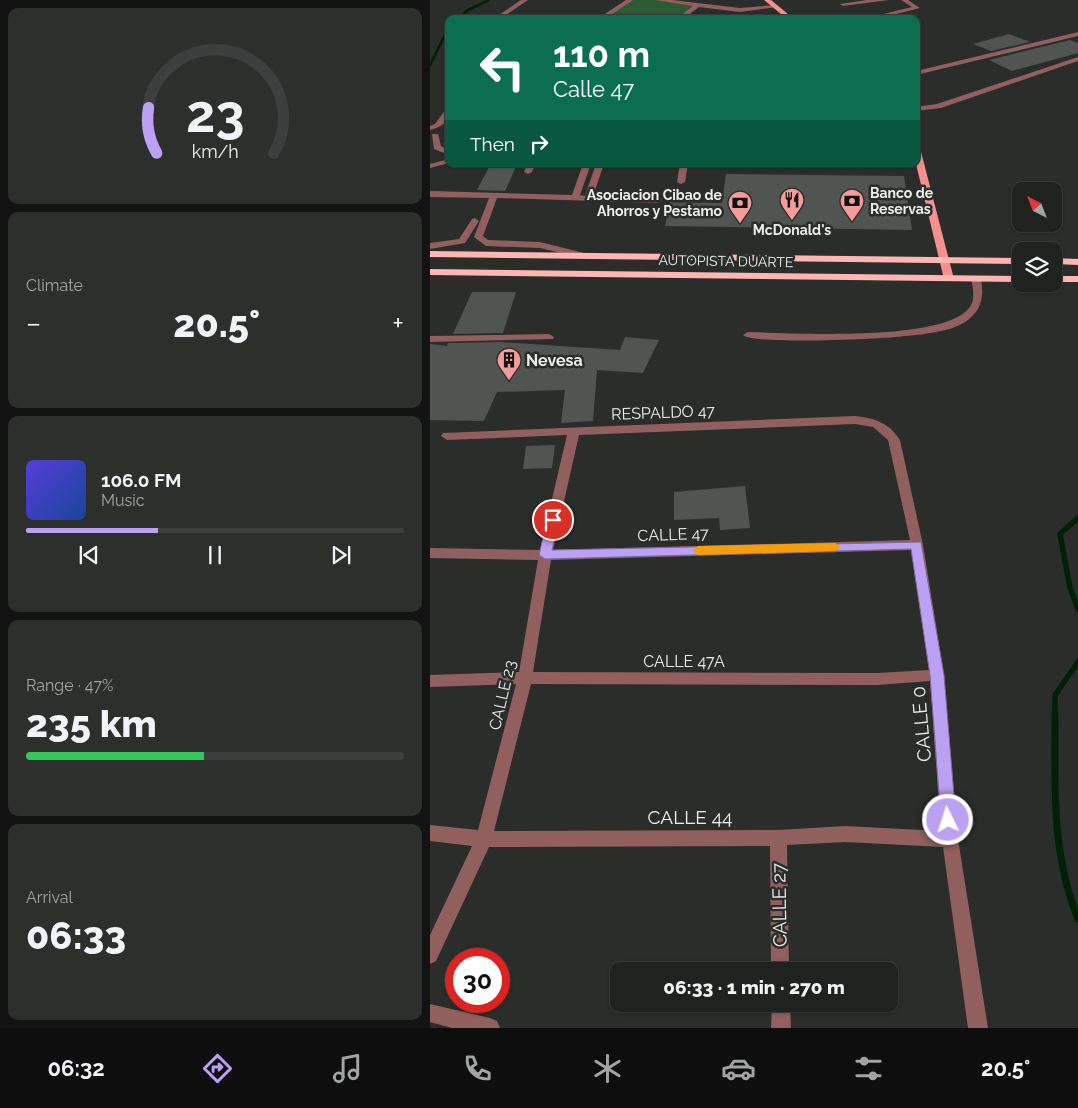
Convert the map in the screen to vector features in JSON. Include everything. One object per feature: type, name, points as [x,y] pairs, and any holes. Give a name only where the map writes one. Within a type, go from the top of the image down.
[{"type":"highway","name":"AUTOPISTA DUARTE","points":[[430,254],[1012,261]]},
{"type":"highway","points":[[1062,261],[1076,262]]},
{"type":"highway","name":"AUTOPISTA DUARTE","points":[[430,272],[1012,279]]},
{"type":"highway","points":[[430,280],[479,273]]},
{"type":"highway","points":[[1062,279],[1078,279]]},
{"type":"main road","points":[[767,0],[786,15]]},
{"type":"main road","points":[[920,164],[950,279]]},
{"type":"street","points":[[502,15],[525,0]]},
{"type":"street","points":[[606,15],[630,0]]},
{"type":"street","points":[[658,0],[740,10],[775,7]]},
{"type":"street","points":[[840,2],[886,0]]},
{"type":"street","points":[[885,15],[917,8],[904,0]]},
{"type":"street","points":[[840,2],[851,9]]},
{"type":"street","points":[[685,15],[697,6]]},
{"type":"street","points":[[920,72],[1078,34]]},
{"type":"street","points":[[920,108],[938,106],[1078,59]]},
{"type":"street","points":[[445,115],[434,127],[441,131],[433,138],[437,147],[445,151]]},
{"type":"street","points":[[430,156],[445,157]]},
{"type":"street","points":[[430,166],[445,162]]},
{"type":"street","points":[[575,198],[587,167]]},
{"type":"street","points":[[588,199],[599,167]]},
{"type":"street","points":[[681,182],[684,167]]},
{"type":"street","points":[[430,194],[658,200]]},
{"type":"street","points":[[430,246],[454,244],[467,239],[490,196]]},
{"type":"street","points":[[490,196],[478,236],[480,241],[486,243],[540,245],[580,255]]},
{"type":"street","points":[[748,335],[886,336],[941,327],[965,318],[975,309],[979,295],[976,279]]},
{"type":"street","points":[[430,339],[550,337]]},
{"type":"street","name":"RESPALDO 47","points":[[447,436],[854,420],[868,421],[880,425]]},
{"type":"street","name":"CALLE 0","points":[[880,425],[889,432],[894,440],[917,545],[937,675],[950,839],[978,1028]]},
{"type":"street","name":"CALLE 23","points":[[430,956],[484,839],[525,678],[545,555],[574,431]]},
{"type":"street","name":"CALLE 47","points":[[430,553],[545,555],[917,545]]},
{"type":"street","name":"CALLE 47A","points":[[430,681],[525,678],[877,679],[937,675]]},
{"type":"street","name":"CALLE 44","points":[[430,833],[484,839],[778,838],[846,834],[950,839]]},
{"type":"street","name":"CALLE 27","points":[[778,838],[780,962]]},
{"type":"street","points":[[781,1012],[781,1028]]},
{"type":"street","points":[[430,1013],[490,1028]]},
{"type":"green space","points":[[630,0],[658,0],[697,6],[685,15],[606,15]]},
{"type":"building","points":[[1009,34],[1030,42],[991,51],[973,44]]},
{"type":"building","points":[[1070,40],[1078,43],[1078,53],[1012,71],[989,60]]},
{"type":"building","points":[[489,167],[516,167],[505,191],[477,190]]},
{"type":"building","points":[[726,174],[904,176],[912,230],[665,226],[670,202],[722,203]]},
{"type":"building","name":"Nevesa","points":[[472,292],[516,292],[503,333],[453,334]]},
{"type":"building","name":"Nevesa","points":[[625,337],[659,340],[643,373],[597,370],[593,421],[561,423],[565,390],[497,392],[484,421],[430,420],[430,344],[447,346],[448,343],[500,342],[620,350]]},
{"type":"building","points":[[555,445],[552,468],[523,469],[526,446]]},
{"type":"building","points":[[745,486],[750,528],[720,530],[719,518],[674,520],[674,492]]},
{"type":"waterway","points":[[462,15],[468,10],[489,0]]},
{"type":"waterway","points":[[430,65],[445,35]]},
{"type":"waterway","points":[[1078,518],[1060,534],[1070,588],[1078,609]]},
{"type":"waterway","points":[[1078,662],[1055,695],[1055,792],[1056,818],[1063,869],[1078,919]]},
{"type":"slow traffic","points":[[698,551],[835,547]]},
{"type":"place","name":"McDonald's","points":[[792,221]]},
{"type":"place","name":"Banco de Reservas","points":[[852,222]]},
{"type":"place","name":"Asociacion Cibao de Ahorros y Pestamo","points":[[740,224]]},
{"type":"place","name":"Nevesa","points":[[509,381]]},
{"type":"route","points":[[553,520],[545,555],[917,545],[937,675],[948,820]]}]
